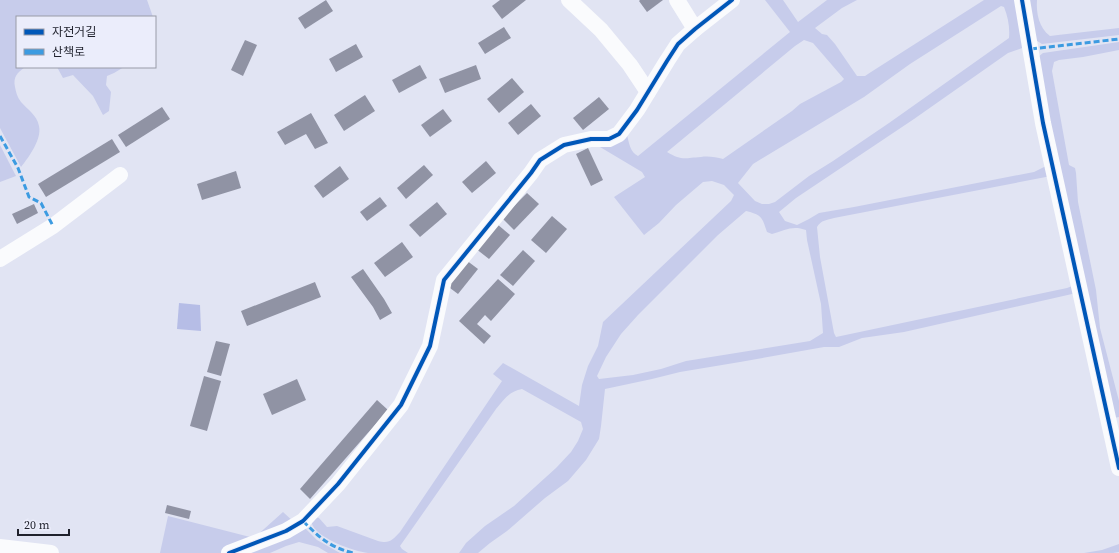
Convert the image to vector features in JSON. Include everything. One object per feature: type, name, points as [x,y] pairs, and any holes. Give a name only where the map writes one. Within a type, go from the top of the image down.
[{"type":"street","points":[[568,0],[601,30],[630,65],[648,92]]},
{"type":"street","points":[[677,0],[695,29]]},
{"type":"street","points":[[229,553],[292,528],[303,521],[338,484],[404,398],[430,346],[444,280],[540,160],[564,145],[591,139],[609,139],[619,134],[637,110],[678,44],[732,0]]},
{"type":"street","points":[[1022,0],[1043,123],[1119,468]]},
{"type":"street","points":[[0,259],[54,226],[120,175]]},
{"type":"street","points":[[0,547],[51,553]]},
{"type":"shaded area","points":[[0,0],[147,0],[153,16],[16,16],[16,68],[24,68],[16,76],[15,87],[23,105],[32,112],[39,126],[39,136],[37,142],[21,167],[0,128]]},
{"type":"shaded area","points":[[765,0],[783,0],[798,22],[827,0],[857,0],[842,8],[815,28],[822,34],[827,35],[835,44],[857,76],[865,76],[984,0],[1017,0],[1025,47],[1008,53],[914,119],[796,198],[779,212],[785,221],[797,225],[819,213],[1034,172],[1048,165],[1051,176],[834,218],[820,223],[817,227],[820,257],[836,337],[1067,288],[1075,285],[1078,296],[1072,294],[904,332],[862,338],[839,347],[824,347],[680,372],[605,389],[599,439],[586,460],[568,481],[478,553],[459,553],[466,543],[485,526],[514,506],[556,468],[571,452],[583,429],[581,422],[522,389],[518,390],[508,396],[496,409],[400,546],[408,553],[362,552],[338,544],[317,531],[312,524],[313,516],[319,518],[327,527],[337,526],[378,541],[388,542],[395,537],[400,532],[502,381],[493,374],[503,363],[579,406],[582,385],[588,366],[598,346],[603,322],[731,201],[734,195],[724,185],[712,181],[703,182],[644,235],[614,197],[645,177],[642,172],[600,147],[627,135],[632,150],[638,156],[790,32]],"holes":[[[1001,6],[1004,7],[1007,15],[1009,38],[889,123],[809,176],[775,202],[762,204],[755,201],[738,183],[753,164],[864,97],[910,64]],[[804,40],[813,43],[844,79],[841,82],[800,104],[723,159],[715,157],[683,158],[676,157],[667,152]],[[746,211],[761,217],[767,232],[772,234],[793,228],[806,230],[821,304],[823,333],[810,341],[686,361],[661,369],[633,375],[599,379],[597,376],[606,357],[621,334],[718,235]]]},
{"type":"shaded area","points":[[1026,0],[1037,0],[1039,20],[1043,29],[1050,36],[1119,28],[1119,35],[1042,44],[1034,39]]},
{"type":"shaded area","points":[[1119,42],[1119,50],[1054,62],[1052,71],[1069,165],[1075,168],[1076,173],[1078,202],[1096,290],[1100,328],[1119,401],[1119,417],[1114,418],[1057,163],[1038,57],[1043,53]]},
{"type":"shaded area","points":[[58,68],[122,68],[107,76],[106,85],[111,92],[109,111],[103,115],[93,96],[73,75],[63,78]]},
{"type":"shaded area","points":[[0,145],[16,176],[0,182]]},
{"type":"shaded area","points":[[179,303],[200,305],[201,331],[177,329]]},
{"type":"shaded area","points":[[283,512],[295,523],[225,553],[160,553],[168,516],[254,538]]},
{"type":"shaded area","points":[[304,527],[317,540],[340,553],[328,553],[318,547],[299,542],[270,553],[244,553]]},
{"type":"shaded area","points":[[1119,544],[1119,552],[1084,553],[1102,550]]},
{"type":"building","points":[[326,0],[333,11],[305,29],[298,18]]},
{"type":"building","points":[[500,0],[526,0],[502,19],[492,6]]},
{"type":"building","points":[[663,0],[647,12],[639,1]]},
{"type":"building","points":[[504,27],[511,38],[485,54],[478,43]]},
{"type":"building","points":[[245,40],[257,45],[243,76],[231,70]]},
{"type":"building","points":[[356,44],[363,57],[336,72],[329,59]]},
{"type":"building","points":[[420,65],[427,78],[399,93],[392,80]]},
{"type":"building","points":[[476,65],[481,79],[445,93],[439,79]]},
{"type":"building","points":[[512,78],[524,92],[499,113],[487,99]]},
{"type":"building","points":[[365,95],[375,111],[344,131],[334,115]]},
{"type":"building","points":[[599,97],[609,109],[583,130],[573,118]]},
{"type":"building","points":[[531,104],[541,116],[518,135],[508,123]]},
{"type":"building","points":[[162,107],[170,119],[126,147],[118,135]]},
{"type":"building","points":[[443,109],[452,121],[430,137],[421,125]]},
{"type":"building","points":[[311,113],[328,143],[315,149],[306,134],[285,145],[277,132]]},
{"type":"building","points":[[112,139],[120,152],[46,197],[38,184]]},
{"type":"building","points":[[588,148],[603,180],[591,186],[576,154]]},
{"type":"building","points":[[486,161],[496,173],[472,193],[462,182]]},
{"type":"building","points":[[424,165],[433,175],[406,199],[397,188]]},
{"type":"building","points":[[340,166],[349,179],[323,198],[314,186]]},
{"type":"building","points":[[236,171],[241,188],[202,200],[197,184]]},
{"type":"building","points":[[527,193],[539,204],[514,230],[502,218]]},
{"type":"building","points":[[380,197],[387,206],[367,221],[360,212]]},
{"type":"building","points":[[437,202],[447,214],[420,237],[409,225]]},
{"type":"building","points":[[34,204],[38,213],[17,224],[12,214]]},
{"type":"building","points":[[552,216],[567,229],[546,253],[531,240]]},
{"type":"building","points":[[497,224],[510,235],[489,259],[475,248]]},
{"type":"building","points":[[402,242],[413,257],[385,277],[374,263]]},
{"type":"building","points":[[523,250],[535,261],[513,286],[500,275]]},
{"type":"building","points":[[466,260],[478,269],[458,294],[446,285]]},
{"type":"building","points":[[363,269],[392,313],[380,320],[373,307],[351,277]]},
{"type":"building","points":[[498,279],[515,294],[491,321],[485,315],[477,324],[491,336],[484,344],[459,321]]},
{"type":"building","points":[[315,282],[321,297],[247,326],[241,311]]},
{"type":"building","points":[[216,341],[230,344],[221,376],[207,372]]},
{"type":"building","points":[[204,376],[221,381],[207,431],[190,426]]},
{"type":"building","points":[[297,379],[306,400],[272,415],[263,394]]},
{"type":"building","points":[[377,400],[388,410],[310,499],[300,489]]},
{"type":"building","points":[[167,505],[191,511],[189,519],[165,513]]},
{"type":"marked path","points":[[1031,49],[1119,39]]},
{"type":"marked path","points":[[0,136],[18,168],[29,197],[41,203],[53,226]]},
{"type":"marked path","points":[[303,521],[325,541],[337,548],[353,553]]},
{"type":"cycle path","points":[[229,553],[286,531],[303,521],[338,484],[401,405],[430,346],[444,280],[540,160],[564,145],[591,139],[609,139],[619,134],[637,110],[678,44],[732,0]]},
{"type":"cycle path","points":[[1022,0],[1043,123],[1119,468]]}]
